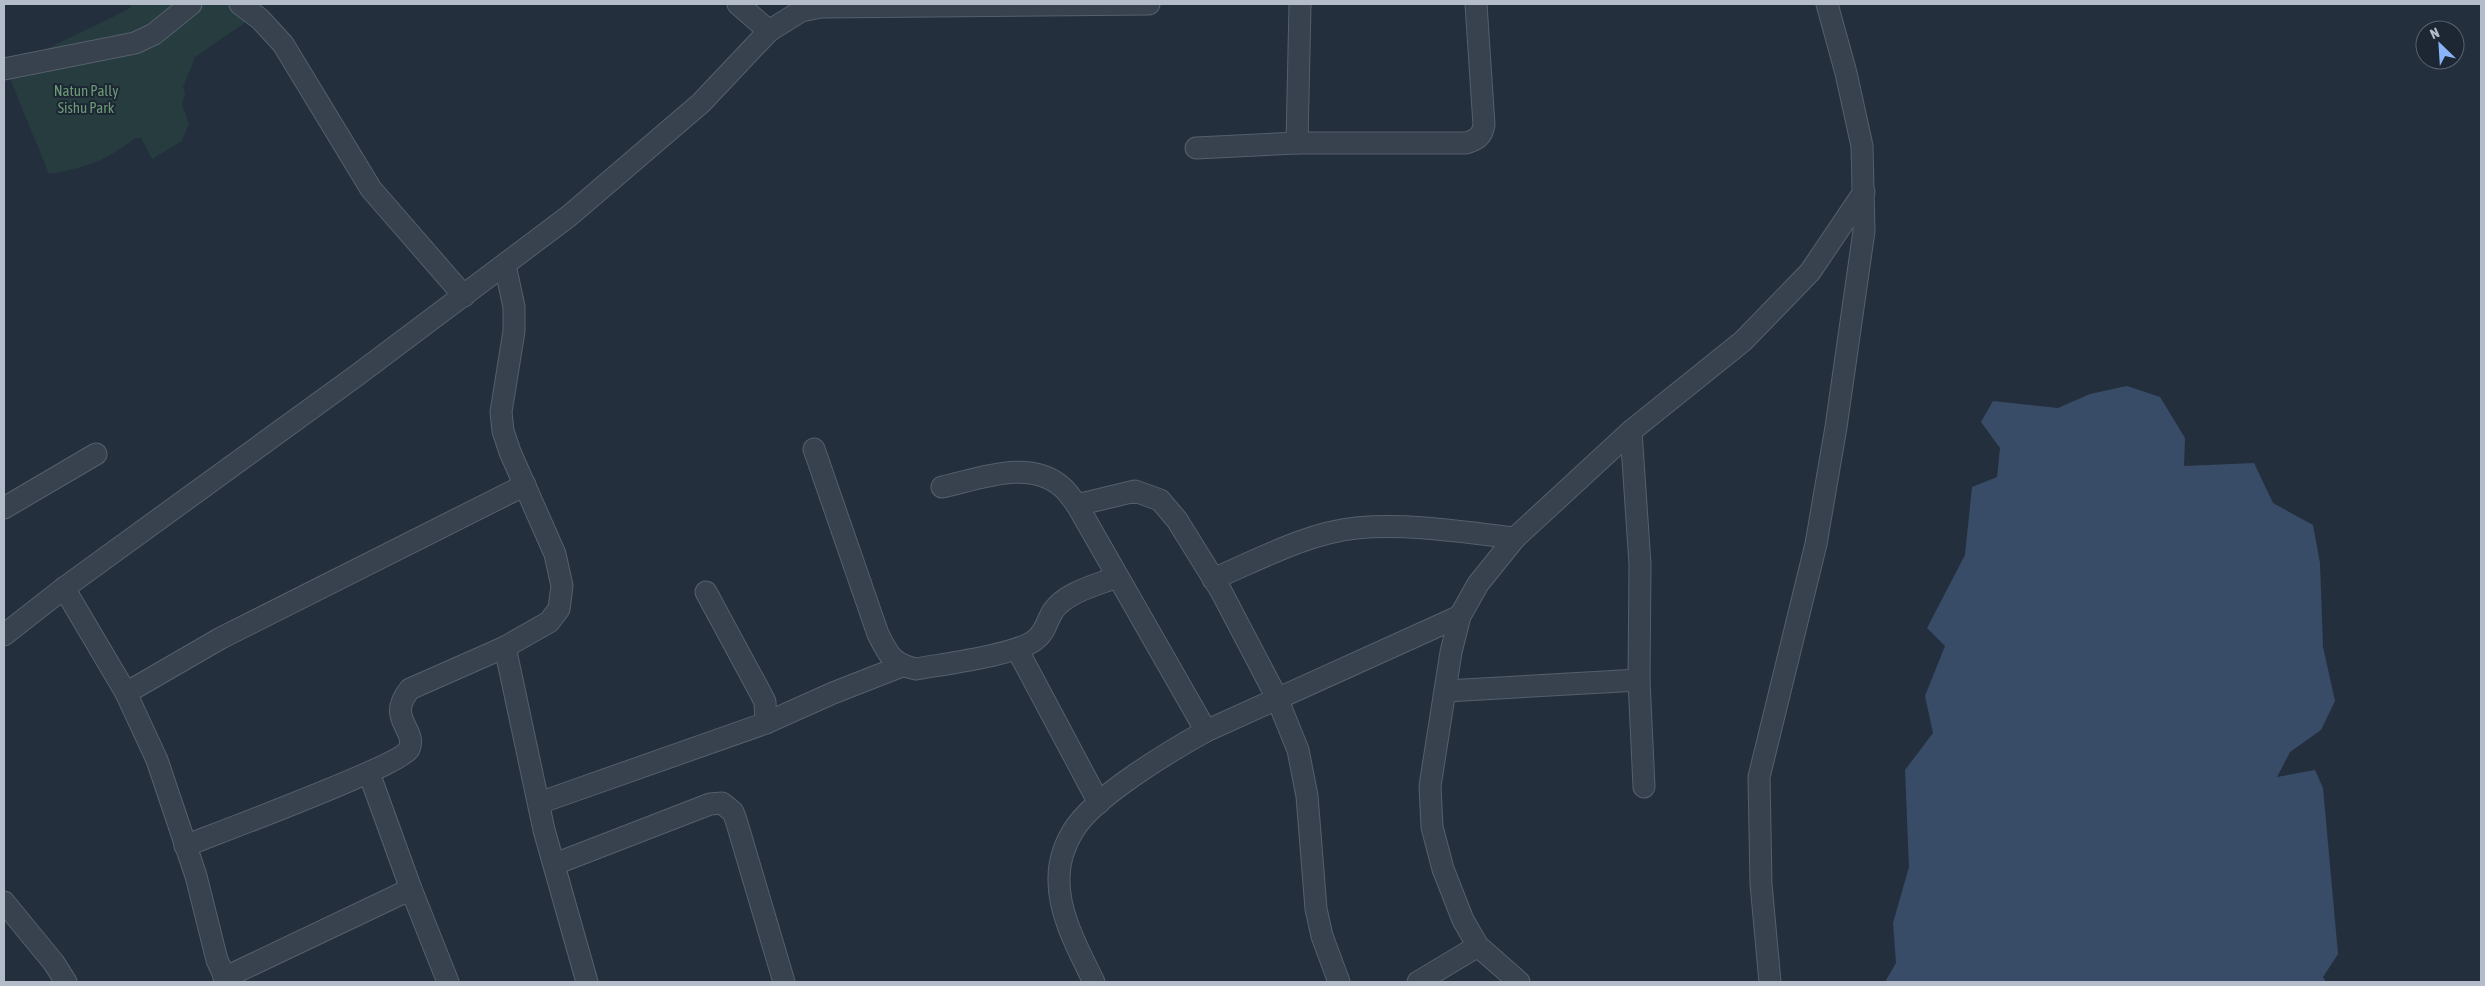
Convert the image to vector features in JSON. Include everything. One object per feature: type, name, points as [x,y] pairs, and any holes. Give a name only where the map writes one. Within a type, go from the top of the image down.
[{"type":"street","points":[[4,69],[135,43],[154,34],[191,4]]},
{"type":"street","points":[[240,4],[260,19],[283,44],[371,189],[464,296]]},
{"type":"street","points":[[738,4],[769,31]]},
{"type":"street","points":[[4,635],[64,588],[464,296],[569,216],[701,103],[769,31],[801,11],[821,7],[1149,4]]},
{"type":"street","points":[[1297,143],[1300,4]]},
{"type":"street","points":[[1196,148],[1297,143],[1466,143],[1479,137],[1484,125],[1476,4]]},
{"type":"street","points":[[1770,982],[1761,884],[1759,777],[1819,525],[1836,427],[1864,231],[1862,146],[1846,73],[1827,4]]},
{"type":"street","points":[[1519,982],[1478,946],[1463,920],[1450,886],[1432,827],[1430,786],[1460,616],[1478,584],[1515,538],[1631,431],[1743,341],[1810,272],[1864,192]]},
{"type":"street","points":[[186,846],[369,773],[402,757],[409,749],[411,740],[399,708],[402,699],[410,689],[506,646],[549,622],[559,609],[562,586],[555,554],[505,438],[501,412],[514,331],[513,292],[505,265]]},
{"type":"street","points":[[1631,431],[1640,564],[1639,680],[1644,787]]},
{"type":"street","points":[[814,449],[878,634],[890,657],[902,666],[916,669],[1017,650],[1034,642],[1044,632],[1053,611],[1061,604],[1078,592],[1117,577]]},
{"type":"street","points":[[4,508],[96,454]]},
{"type":"street","points":[[942,487],[1012,472],[1030,473],[1050,479],[1062,487],[1077,505],[1206,731]]},
{"type":"street","points":[[126,693],[221,638],[525,485]]},
{"type":"street","points":[[1077,505],[1135,491],[1160,500],[1177,520],[1213,579],[1277,698],[1298,750],[1307,796],[1316,909],[1322,936],[1339,982]]},
{"type":"street","points":[[1213,579],[1305,540],[1354,528],[1410,526],[1515,538]]},
{"type":"street","points":[[64,588],[126,693],[157,760],[208,914],[218,960],[225,980],[411,889]]},
{"type":"street","points":[[706,592],[765,702],[766,723]]},
{"type":"street","points":[[1094,982],[1065,915],[1059,879],[1063,850],[1070,836],[1099,802],[1173,750],[1206,731],[1460,616]]},
{"type":"street","points":[[506,646],[544,830],[587,982]]},
{"type":"street","points":[[1017,650],[1099,802]]},
{"type":"street","points":[[539,803],[766,723],[833,693],[902,666]]},
{"type":"street","points":[[1446,691],[1639,680]]},
{"type":"street","points":[[369,773],[411,889],[448,982]]},
{"type":"street","points":[[555,864],[710,804],[722,803],[733,812],[736,820],[784,982]]},
{"type":"street","points":[[4,902],[54,963],[66,982]]},
{"type":"street","points":[[1418,982],[1478,946]]},
{"type":"green space","name":"Natun Pally Sishu Park","points":[[132,4],[249,4],[256,15],[195,57],[183,87],[185,94],[182,104],[189,124],[182,141],[152,159],[141,138],[135,138],[105,158],[74,169],[49,174],[7,71],[130,8]]},
{"type":"water","points":[[2127,386],[2160,397],[2185,438],[2184,466],[2254,463],[2273,503],[2313,525],[2320,563],[2323,647],[2335,701],[2321,730],[2290,752],[2277,777],[2315,770],[2323,788],[2338,954],[2323,977],[2326,982],[1885,982],[1896,963],[1893,923],[1909,867],[1905,770],[1933,733],[1925,696],[1945,646],[1927,628],[1965,555],[1972,487],[1997,477],[2000,448],[1981,422],[1993,401],[2058,408],[2090,394]]}]
